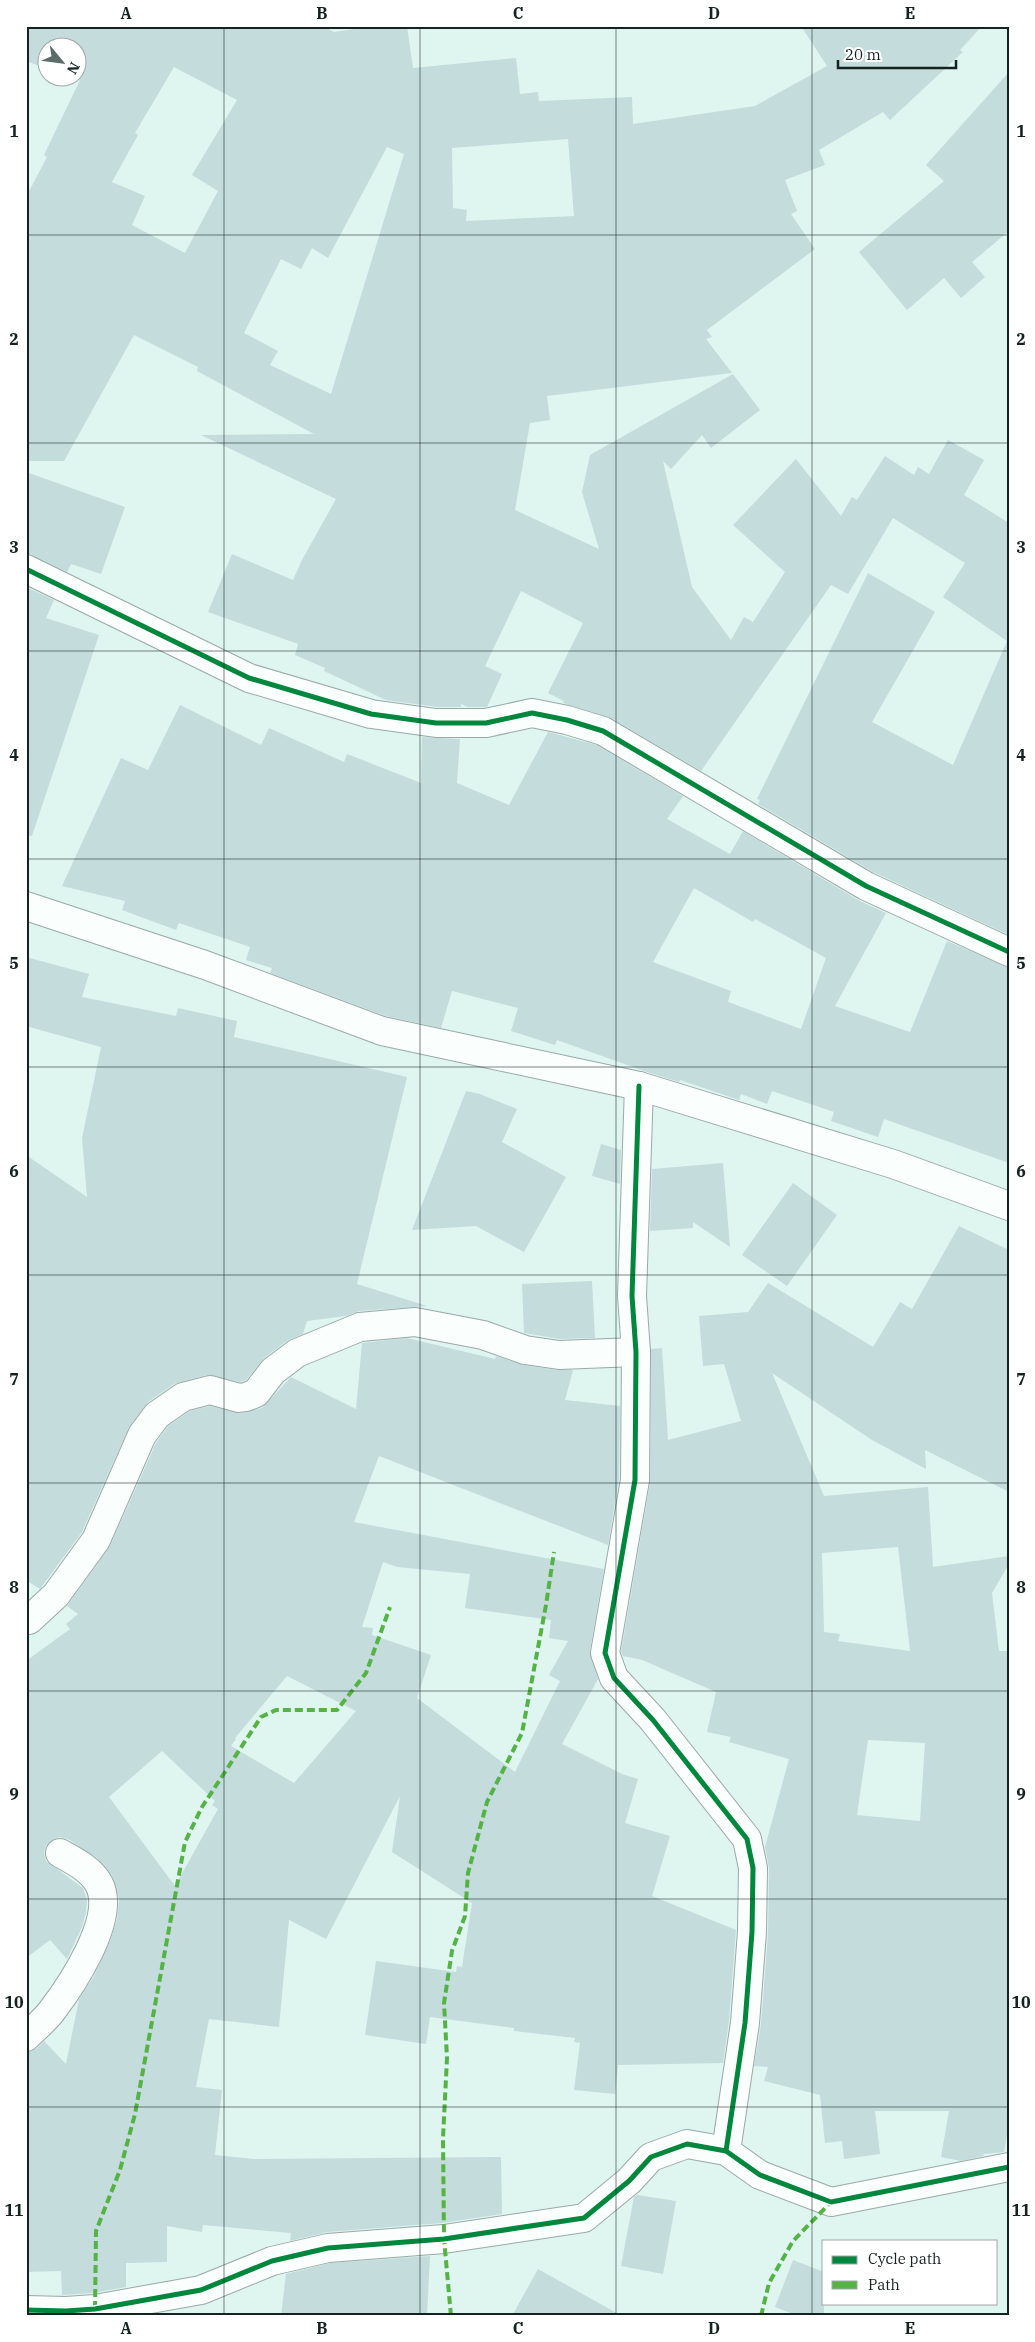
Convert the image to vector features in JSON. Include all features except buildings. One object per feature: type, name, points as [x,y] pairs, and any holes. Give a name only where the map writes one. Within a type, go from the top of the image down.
[{"type":"street","points":[[26,569],[249,678],[371,714],[436,723],[486,723],[532,713],[567,720],[603,731],[866,886],[1009,952]]},
{"type":"street","points":[[26,906],[205,965],[382,1030],[639,1086],[893,1164],[1009,1206]]},
{"type":"street","points":[[639,1086],[632,1296],[636,1352],[635,1480],[605,1653],[614,1678],[653,1720],[747,1839],[753,1868],[752,1932],[745,2023],[726,2151]]},
{"type":"street","points":[[26,1618],[29,1620],[56,1595],[76,1569],[96,1540],[142,1435],[157,1415],[183,1397],[210,1390],[239,1398],[246,1398],[256,1393],[273,1371],[297,1353],[360,1327],[415,1322],[483,1335],[526,1350],[559,1355],[636,1352]]},
{"type":"street","points":[[26,2037],[49,2014],[80,1971],[100,1921],[104,1901],[99,1883],[82,1865],[60,1853]]},
{"type":"street","points":[[26,2310],[66,2311],[95,2309],[201,2290],[272,2261],[328,2248],[444,2239],[584,2218],[629,2181],[651,2157],[687,2144],[726,2151],[760,2175],[831,2202],[1009,2167]]},
{"type":"marked path","points":[[451,2316],[444,2239],[443,2138],[447,2058],[444,2003],[452,1951],[465,1916],[468,1873],[487,1802],[522,1733],[554,1552]]},
{"type":"marked path","points":[[95,2309],[96,2231],[120,2170],[135,2114],[185,1842],[202,1807],[261,1717],[276,1710],[337,1710],[366,1673],[390,1607]]},
{"type":"marked path","points":[[761,2316],[769,2283],[793,2241],[831,2202]]},
{"type":"cycle path","points":[[26,569],[249,678],[371,714],[436,723],[486,723],[532,713],[567,720],[603,731],[866,886],[1009,952]]},
{"type":"cycle path","points":[[639,1086],[632,1296],[636,1352],[635,1480],[605,1653],[614,1678],[653,1720],[747,1839],[753,1868],[752,1932],[745,2023],[726,2151]]},
{"type":"cycle path","points":[[26,2310],[66,2311],[95,2309],[201,2290],[272,2261],[328,2248],[444,2239],[584,2218],[629,2181],[651,2157],[687,2144],[726,2151],[760,2175],[831,2202],[1009,2167]]}]
